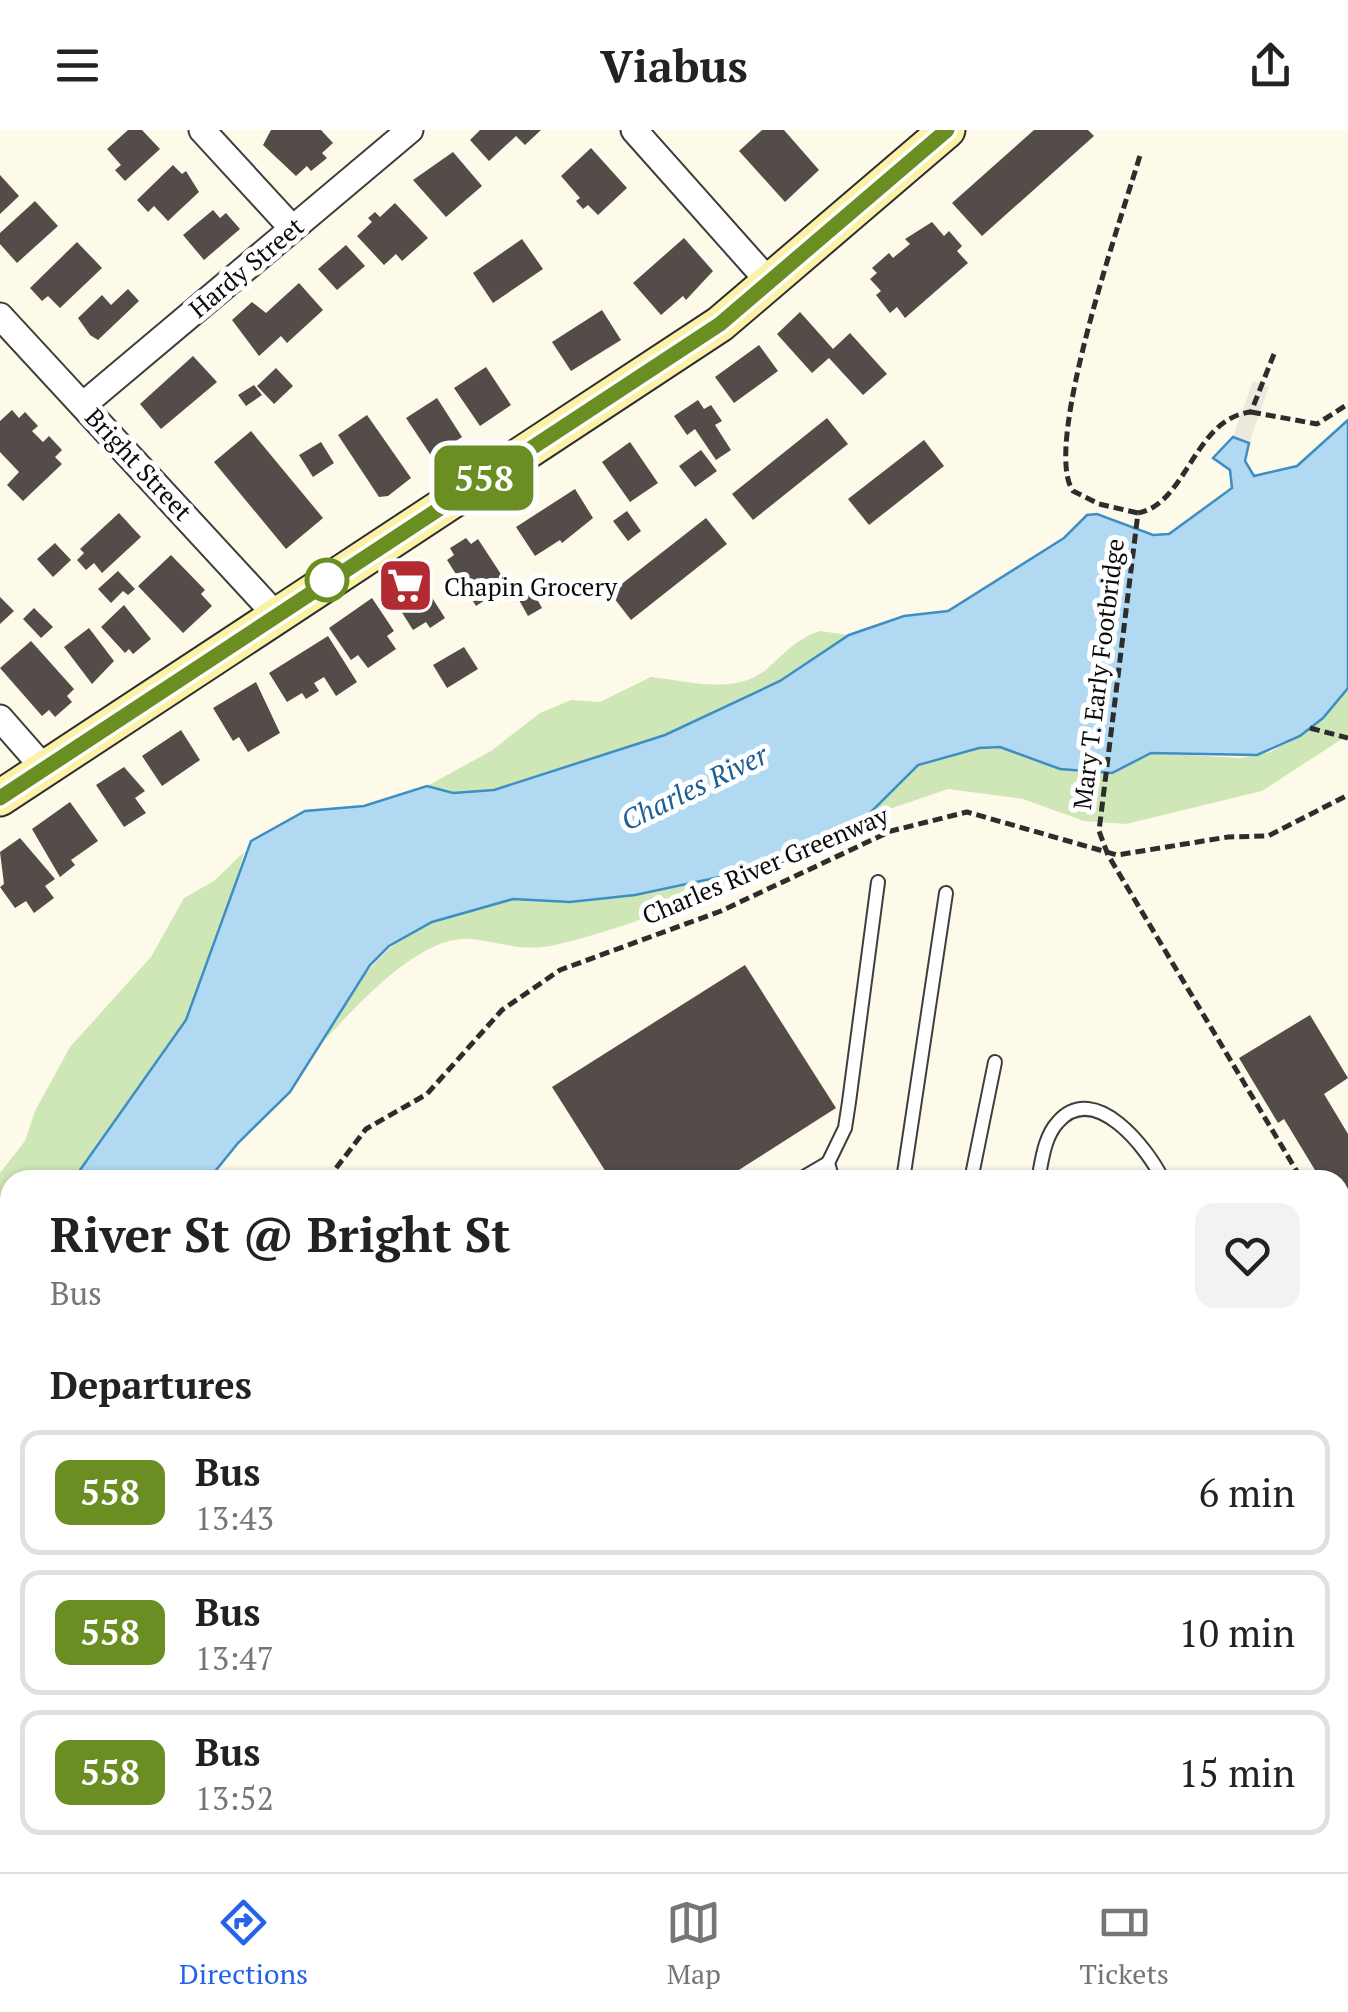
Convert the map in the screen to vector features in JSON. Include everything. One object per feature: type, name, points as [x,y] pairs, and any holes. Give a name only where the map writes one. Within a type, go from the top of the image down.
[{"type":"main road","points":[[0,798],[275,614],[680,352],[770,284],[946,130]]},
{"type":"street","points":[[202,130],[292,228]]},
{"type":"street","name":"Hardy Street","points":[[83,405],[410,130]]},
{"type":"street","points":[[634,130],[770,284]]},
{"type":"street","name":"Bright Street","points":[[0,316],[275,614]]},
{"type":"street","points":[[0,718],[43,767]]},
{"type":"lane","points":[[817,1170],[828,1164],[844,1128],[850,1102],[878,882]]},
{"type":"lane","points":[[904,1170],[946,893]]},
{"type":"lane","points":[[973,1170],[995,1062]]},
{"type":"lane","points":[[1040,1170],[1050,1132],[1060,1118],[1088,1111],[1101,1112],[1130,1134],[1158,1170]]},
{"type":"lane","points":[[828,1164],[830,1170]]},
{"type":"path","points":[[1141,152],[1084,343],[1063,451],[1066,478],[1078,496],[1138,512],[1158,503],[1222,422],[1251,412],[1317,424],[1348,404]]},
{"type":"path","points":[[1251,412],[1274,354]]},
{"type":"path","name":"Mary T. Early Footbridge","points":[[1108,855],[1099,831],[1138,512]]},
{"type":"path","points":[[1310,728],[1348,738]]},
{"type":"path","name":"Charles River Greenway","points":[[335,1170],[366,1129],[428,1094],[502,1010],[560,970],[721,910],[892,831],[967,812],[1012,822],[1108,855],[1228,837],[1268,836],[1348,795]]},
{"type":"path","points":[[1108,855],[1296,1170]]},
{"type":"green space","points":[[820,631],[849,635],[780,681],[665,735],[494,790],[453,793],[427,786],[491,751],[540,713],[571,700],[600,702],[651,677],[711,684],[741,682],[755,677],[798,642]]},
{"type":"green space","points":[[1348,688],[1348,735],[1262,791],[1126,824],[1084,821],[1023,799],[948,789],[866,817],[918,765],[979,748],[1000,747],[1060,769],[1112,773],[1151,753],[1241,758],[1271,752],[1323,718]]},
{"type":"green space","points":[[244,852],[223,926],[186,1020],[80,1170],[2,1170],[25,1141],[35,1111],[70,1047],[151,957],[184,898],[214,881]]},
{"type":"green space","points":[[771,866],[638,920],[555,945],[523,947],[472,939],[432,947],[391,974],[325,1040],[357,985],[377,961],[424,924],[452,911],[516,899],[630,896]]},
{"type":"shaded area","points":[[1253,381],[1269,387],[1249,443],[1233,437]]},
{"type":"water","name":"Charles River","points":[[1348,420],[1348,688],[1323,718],[1300,736],[1257,755],[1151,753],[1112,773],[1060,769],[1000,747],[979,748],[918,765],[866,817],[811,851],[771,866],[635,895],[570,902],[513,899],[432,922],[389,946],[370,965],[290,1092],[216,1170],[80,1170],[186,1020],[251,841],[305,811],[364,806],[427,786],[453,793],[494,790],[665,735],[780,681],[849,635],[904,616],[948,611],[1064,538],[1087,515],[1097,514],[1153,535],[1169,534],[1232,488],[1230,470],[1213,458],[1233,437],[1249,443],[1245,461],[1254,476],[1297,466]]},
{"type":"building","points":[[128,130],[142,130],[160,149],[125,181],[115,170],[121,165],[107,149]]},
{"type":"building","points":[[271,130],[321,130],[333,143],[322,153],[327,158],[311,171],[307,166],[296,176],[263,145]]},
{"type":"building","points":[[480,130],[541,130],[525,145],[516,136],[489,161],[470,140]]},
{"type":"building","points":[[762,130],[784,130],[819,170],[785,202],[739,151]]},
{"type":"building","points":[[1034,130],[1088,130],[1094,136],[982,236],[952,203]]},
{"type":"building","points":[[591,148],[627,188],[598,215],[588,205],[583,209],[576,201],[580,198],[561,176]]},
{"type":"building","points":[[453,152],[482,186],[446,217],[413,180]]},
{"type":"building","points":[[173,165],[182,174],[186,171],[199,192],[168,221],[154,206],[148,212],[137,200]]},
{"type":"building","points":[[0,175],[19,196],[0,214]]},
{"type":"building","points":[[35,201],[58,226],[17,263],[0,244],[0,233]]},
{"type":"building","points":[[395,203],[428,238],[402,261],[396,254],[384,265],[357,236],[372,222],[368,218],[375,212],[380,217]]},
{"type":"building","points":[[213,210],[220,218],[226,213],[240,229],[204,260],[183,235]]},
{"type":"building","points":[[932,222],[944,236],[949,231],[962,246],[957,251],[968,263],[905,318],[897,307],[890,313],[876,295],[881,291],[870,279],[877,273],[872,268],[889,253],[893,258],[910,244],[905,239]]},
{"type":"building","points":[[684,238],[713,271],[686,300],[683,296],[661,315],[633,283]]},
{"type":"building","points":[[522,239],[543,269],[493,303],[473,273]]},
{"type":"building","points":[[77,242],[102,268],[60,308],[48,296],[42,301],[30,288]]},
{"type":"building","points":[[346,245],[365,266],[337,290],[318,269]]},
{"type":"building","points":[[299,283],[323,310],[287,343],[281,336],[259,356],[232,320],[252,302],[266,313]]},
{"type":"building","points":[[128,289],[139,301],[98,340],[90,335],[78,318],[102,295],[111,305]]},
{"type":"building","points":[[602,310],[621,340],[571,371],[552,342]]},
{"type":"building","points":[[800,312],[833,349],[850,333],[887,374],[863,395],[829,358],[812,373],[777,334]]},
{"type":"building","points":[[759,345],[778,371],[734,403],[715,377]]},
{"type":"building","points":[[193,356],[217,382],[161,429],[140,404]]},
{"type":"building","points":[[486,367],[511,405],[480,426],[454,388]]},
{"type":"building","points":[[276,368],[293,386],[274,404],[257,386]]},
{"type":"building","points":[[254,385],[262,395],[246,406],[238,395]]},
{"type":"building","points":[[437,398],[462,437],[432,457],[406,418]]},
{"type":"building","points":[[698,400],[704,409],[711,405],[722,421],[715,425],[731,450],[716,460],[695,429],[687,435],[674,416]]},
{"type":"building","points":[[12,410],[19,418],[25,412],[38,426],[32,431],[43,442],[49,436],[62,450],[55,457],[62,464],[23,501],[7,485],[19,472],[0,452],[0,421]]},
{"type":"building","points":[[367,415],[411,478],[388,496],[379,497],[338,435]]},
{"type":"building","points":[[827,418],[848,444],[753,520],[732,494]]},
{"type":"building","points":[[251,431],[323,518],[286,549],[214,462]]},
{"type":"building","points":[[924,440],[944,466],[869,525],[848,499]]},
{"type":"building","points":[[321,442],[334,463],[313,477],[299,455]]},
{"type":"building","points":[[630,442],[658,483],[630,502],[602,462]]},
{"type":"building","points":[[701,450],[717,471],[695,487],[679,466]]},
{"type":"building","points":[[575,489],[593,518],[562,543],[560,540],[535,556],[516,527]]},
{"type":"building","points":[[627,511],[641,531],[628,541],[613,521]]},
{"type":"building","points":[[119,513],[141,537],[102,573],[94,563],[86,570],[77,560],[84,553],[80,549]]},
{"type":"building","points":[[706,518],[727,544],[631,620],[610,593]]},
{"type":"building","points":[[466,538],[471,544],[478,539],[508,585],[476,606],[447,560],[454,555],[450,548]]},
{"type":"building","points":[[55,543],[71,560],[53,577],[37,559]]},
{"type":"building","points":[[171,555],[205,590],[201,594],[212,606],[183,633],[138,586]]},
{"type":"building","points":[[118,571],[135,589],[128,595],[123,591],[111,603],[98,589]]},
{"type":"building","points":[[415,571],[445,618],[430,628],[426,622],[413,630],[387,589]]},
{"type":"building","points":[[533,592],[542,608],[528,616],[519,600]]},
{"type":"building","points":[[0,597],[14,611],[0,624]]},
{"type":"building","points":[[372,598],[394,631],[387,636],[396,649],[368,668],[358,655],[351,660],[329,628]]},
{"type":"building","points":[[124,605],[151,639],[133,654],[129,649],[125,653],[101,627]]},
{"type":"building","points":[[34,608],[53,627],[41,638],[23,619]]},
{"type":"building","points":[[89,628],[114,661],[92,684],[64,647]]},
{"type":"building","points":[[328,636],[357,682],[336,696],[324,677],[314,683],[319,691],[306,699],[302,693],[287,702],[269,673]]},
{"type":"building","points":[[31,641],[74,689],[67,696],[72,702],[55,717],[49,710],[42,716],[0,668]]},
{"type":"building","points":[[464,647],[478,669],[447,688],[433,665]]},
{"type":"building","points":[[256,682],[280,733],[248,752],[239,737],[233,741],[213,708]]},
{"type":"building","points":[[181,730],[200,760],[162,786],[142,756]]},
{"type":"building","points":[[124,767],[145,791],[135,798],[146,813],[124,827],[96,785]]},
{"type":"building","points":[[70,802],[98,841],[71,860],[75,865],[60,877],[32,829]]},
{"type":"building","points":[[20,838],[55,879],[45,886],[54,898],[34,913],[26,901],[15,908],[0,887],[4,884],[0,852]]},
{"type":"building","points":[[745,965],[836,1108],[739,1170],[605,1170],[552,1087]]},
{"type":"building","points":[[1310,1015],[1348,1078],[1324,1094],[1348,1134],[1348,1170],[1315,1170],[1284,1119],[1278,1123],[1239,1058]]},
{"type":"bus line","name":"558","points":[[0,798],[96,731],[720,324],[947,130]]},
{"type":"place","name":"Chapin Grocery","points":[[405,586]]}]
